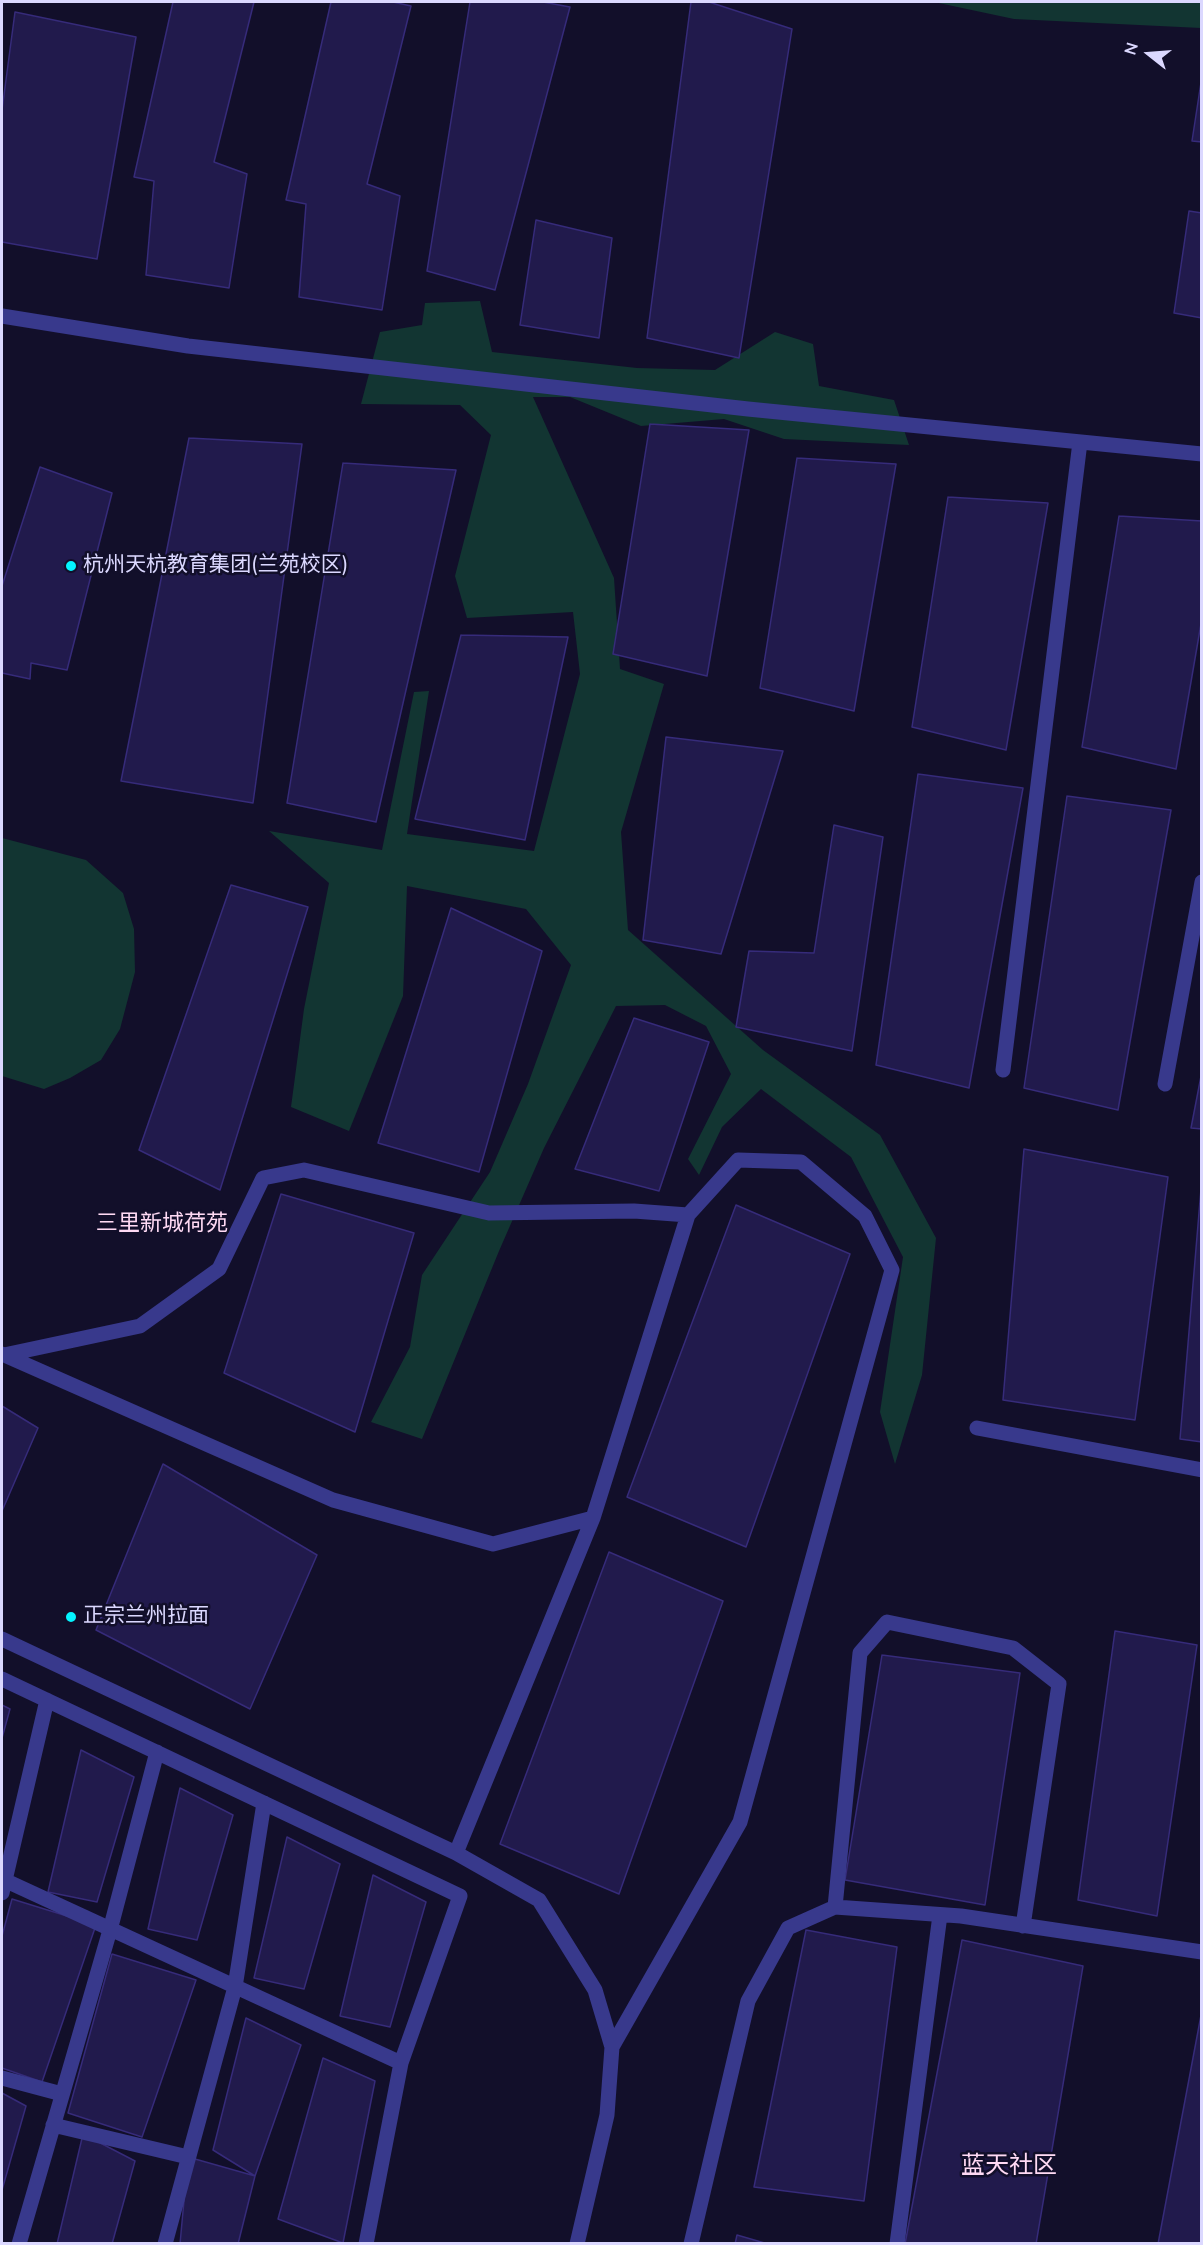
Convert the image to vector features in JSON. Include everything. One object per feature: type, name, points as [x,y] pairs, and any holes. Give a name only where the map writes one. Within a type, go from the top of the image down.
[{"type":"street","points":[[2,316],[188,346],[748,409],[1202,454]]},
{"type":"street","points":[[1003,1070],[1080,442]]},
{"type":"street","points":[[1165,1084],[1202,882]]},
{"type":"street","points":[[456,1853],[593,1518],[688,1215],[738,1160],[801,1162],[865,1216],[892,1270],[740,1822],[612,2047]]},
{"type":"street","points":[[3,1355],[140,1326],[219,1269],[263,1178],[304,1170],[489,1213],[634,1211],[688,1215]]},
{"type":"street","points":[[3,1355],[333,1500],[493,1544],[593,1518]]},
{"type":"street","points":[[977,1428],[1202,1470]]},
{"type":"street","points":[[835,1907],[861,1653],[887,1622],[1013,1648],[1059,1684],[1023,1926]]},
{"type":"street","points":[[2,1639],[456,1853],[539,1900],[596,1990],[612,2047],[607,2115],[577,2244]]},
{"type":"street","points":[[2,1679],[460,1896],[401,2063],[366,2244]]},
{"type":"street","points":[[47,1700],[3,1884],[110,1930],[401,2063]]},
{"type":"street","points":[[19,2244],[110,1930],[157,1752]]},
{"type":"street","points":[[165,2244],[235,1988],[264,1803]]},
{"type":"street","points":[[691,2244],[748,2001],[788,1928],[835,1907],[940,1915],[1202,1952]]},
{"type":"street","points":[[897,2244],[940,1915]]},
{"type":"street","points":[[2,2078],[62,2094]]},
{"type":"street","points":[[53,2125],[188,2157]]},
{"type":"green space","points":[[934,2],[1201,2],[1201,28],[1014,19]]},
{"type":"green space","points":[[480,301],[492,352],[637,368],[715,370],[775,332],[813,344],[819,386],[894,400],[909,445],[784,439],[724,419],[641,426],[570,397],[533,397],[614,578],[620,669],[664,684],[621,832],[628,930],[763,1050],[880,1135],[936,1238],[922,1375],[895,1464],[880,1412],[903,1257],[851,1157],[761,1089],[722,1127],[699,1175],[688,1159],[731,1074],[706,1026],[665,1005],[616,1006],[544,1148],[422,1439],[371,1422],[410,1347],[422,1275],[490,1172],[528,1084],[571,965],[526,909],[407,886],[403,996],[349,1131],[291,1107],[304,1009],[329,883],[269,831],[382,850],[414,692],[429,691],[407,834],[534,851],[580,674],[573,612],[467,618],[455,576],[491,435],[460,405],[361,404],[380,332],[422,325],[425,303]]},
{"type":"green space","points":[[2,838],[86,860],[123,893],[134,929],[135,972],[120,1029],[101,1060],[70,1078],[44,1089],[2,1076]]},
{"type":"building","points":[[173,2],[254,2],[214,162],[247,174],[229,288],[146,275],[154,181],[134,177]]},
{"type":"building","points":[[331,2],[393,2],[411,6],[367,184],[400,196],[382,310],[299,297],[306,204],[286,200]]},
{"type":"building","points":[[470,2],[543,2],[570,7],[495,290],[427,271]]},
{"type":"building","points":[[691,2],[709,2],[792,29],[739,358],[647,338]]},
{"type":"building","points":[[15,12],[136,37],[97,259],[2,242],[2,110]]},
{"type":"building","points":[[1202,76],[1202,142],[1192,141]]},
{"type":"building","points":[[1189,211],[1202,213],[1202,318],[1174,313]]},
{"type":"building","points":[[536,220],[612,238],[599,338],[520,325]]},
{"type":"building","points":[[650,424],[749,430],[707,676],[613,654]]},
{"type":"building","points":[[189,438],[302,444],[253,803],[121,781]]},
{"type":"building","points":[[797,458],[896,464],[854,711],[760,688]]},
{"type":"building","points":[[343,463],[456,470],[376,822],[287,803]]},
{"type":"building","points":[[40,467],[112,493],[67,670],[31,663],[30,679],[2,673],[2,586]]},
{"type":"building","points":[[948,497],[1048,503],[1006,750],[912,727]]},
{"type":"building","points":[[1119,516],[1202,521],[1202,618],[1176,769],[1082,747]]},
{"type":"building","points":[[461,635],[568,637],[525,840],[415,819]]},
{"type":"building","points":[[666,737],[783,751],[721,954],[643,940]]},
{"type":"building","points":[[918,774],[1023,788],[969,1088],[876,1065]]},
{"type":"building","points":[[1067,796],[1171,810],[1118,1110],[1024,1088]]},
{"type":"building","points":[[834,825],[883,837],[852,1051],[736,1027],[749,951],[814,953]]},
{"type":"building","points":[[231,885],[308,907],[220,1190],[139,1150]]},
{"type":"building","points":[[451,908],[542,951],[479,1172],[378,1143]]},
{"type":"building","points":[[634,1018],[709,1042],[659,1191],[575,1169]]},
{"type":"building","points":[[1202,1071],[1202,1129],[1191,1128]]},
{"type":"building","points":[[1024,1149],[1168,1177],[1135,1420],[1003,1400]]},
{"type":"building","points":[[1202,1189],[1202,1442],[1180,1439]]},
{"type":"building","points":[[281,1194],[414,1233],[355,1432],[224,1373]]},
{"type":"building","points":[[736,1205],[850,1254],[746,1547],[627,1497]]},
{"type":"building","points":[[2,1406],[38,1428],[2,1511]]},
{"type":"building","points":[[163,1464],[317,1555],[250,1709],[96,1630]]},
{"type":"building","points":[[609,1552],[723,1601],[619,1894],[500,1844]]},
{"type":"building","points":[[1115,1631],[1197,1645],[1157,1916],[1078,1900]]},
{"type":"building","points":[[882,1655],[1020,1673],[985,1905],[845,1880]]},
{"type":"building","points":[[2,1705],[10,1709],[2,1738]]},
{"type":"building","points":[[81,1750],[134,1777],[97,1902],[48,1892]]},
{"type":"building","points":[[180,1788],[233,1815],[197,1940],[148,1929]]},
{"type":"building","points":[[287,1837],[340,1864],[304,1989],[254,1978]]},
{"type":"building","points":[[373,1875],[426,1902],[390,2027],[340,2016]]},
{"type":"building","points":[[12,1899],[96,1925],[42,2082],[2,2068],[2,1936]]},
{"type":"building","points":[[806,1930],[897,1947],[864,2201],[754,2187]]},
{"type":"building","points":[[962,1940],[1083,1966],[1036,2244],[905,2244]]},
{"type":"building","points":[[112,1954],[196,1980],[142,2137],[68,2113]]},
{"type":"building","points":[[1202,2010],[1202,2244],[1158,2244]]},
{"type":"building","points":[[246,2018],[301,2045],[255,2176],[213,2150]]},
{"type":"building","points":[[323,2058],[375,2081],[343,2243],[278,2219]]},
{"type":"building","points":[[2,2093],[26,2106],[2,2190]]},
{"type":"building","points":[[83,2134],[135,2161],[112,2244],[57,2244]]},
{"type":"building","points":[[188,2157],[255,2176],[238,2244],[180,2244]]},
{"type":"building","points":[[737,2235],[768,2244],[735,2244]]},
{"type":"place","name":"杭州天杭教育集团(兰苑校区)","points":[[71,566]]},
{"type":"place","name":"正宗兰州拉面","points":[[71,1617]]},
{"type":"district","name":"三里新城荷苑","points":[[162,1225]]},
{"type":"district","name":"蓝天社区","points":[[1009,2167]]}]
